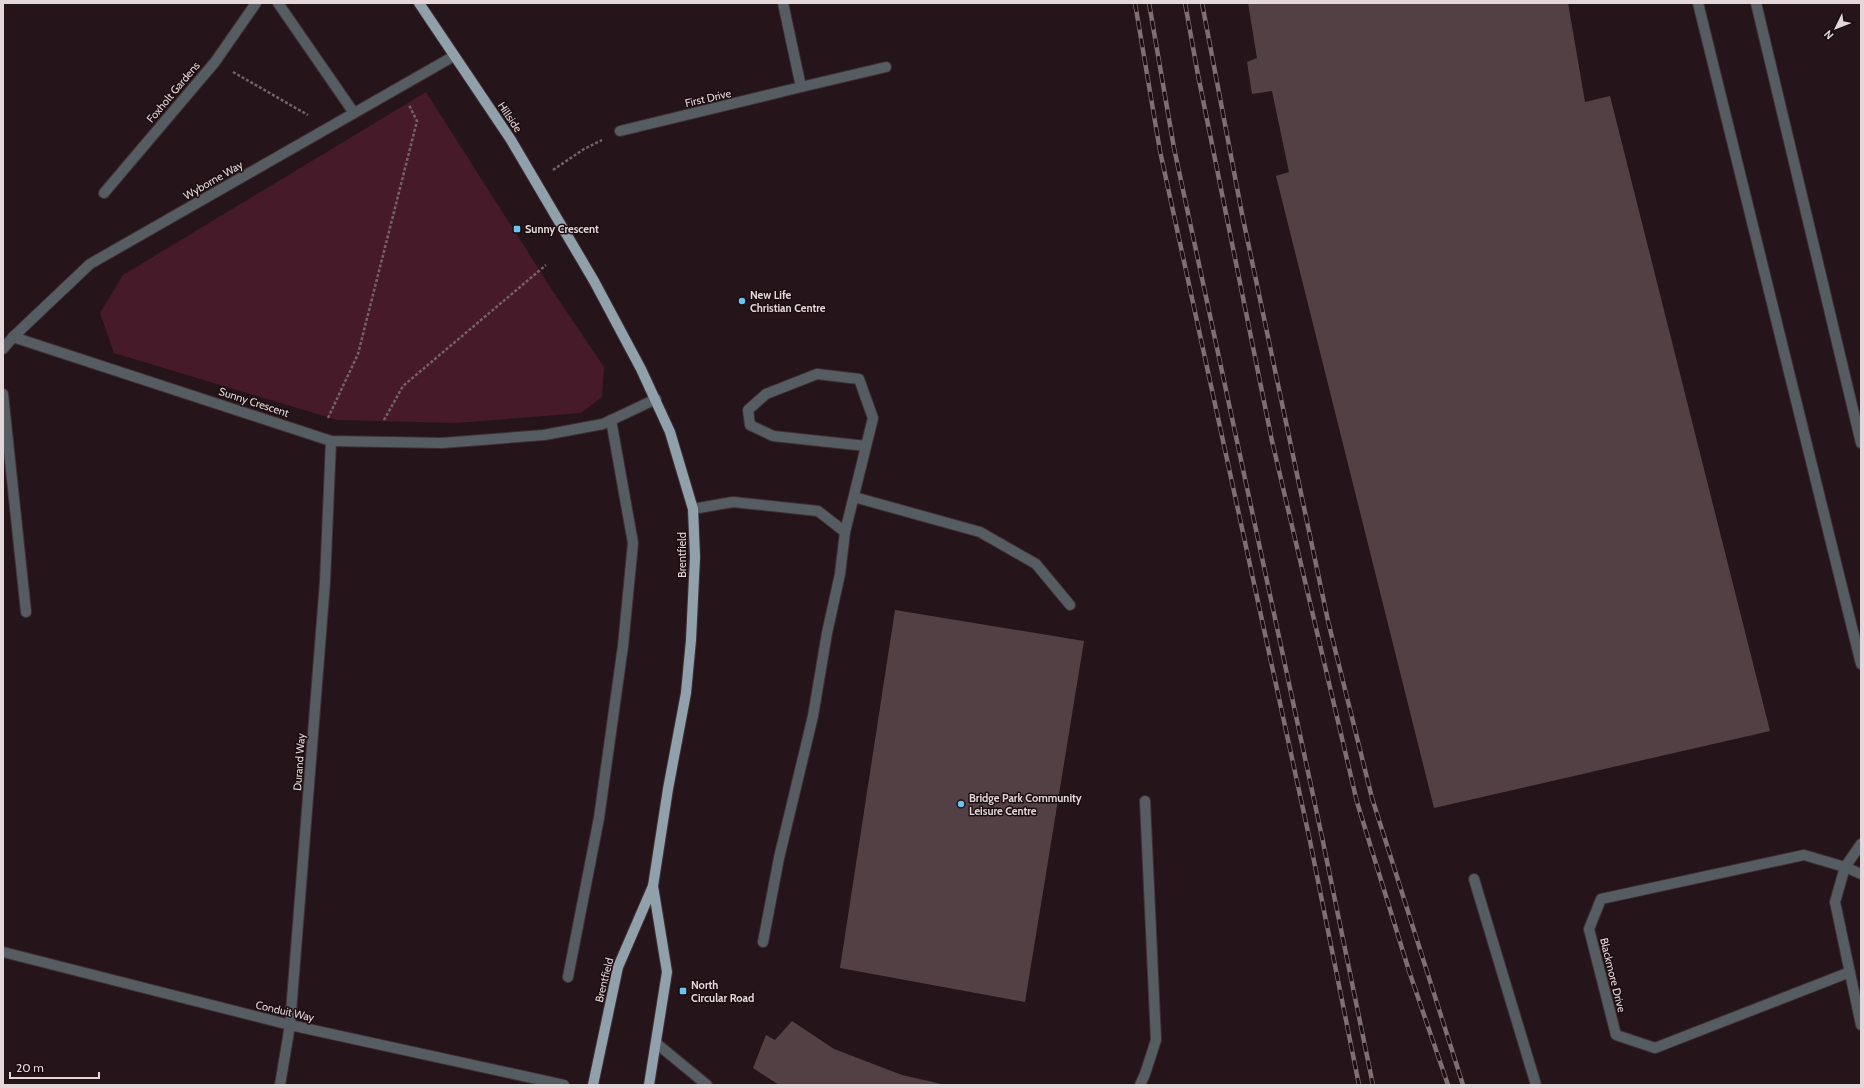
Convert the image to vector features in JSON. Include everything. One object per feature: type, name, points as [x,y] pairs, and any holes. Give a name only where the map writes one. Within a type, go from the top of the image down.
[{"type":"main road","name":"Hillside","points":[[419,3],[511,140],[574,247]]},
{"type":"main road","name":"Brentfield","points":[[574,247],[656,399],[670,432],[693,509],[695,557],[691,640],[686,693],[668,789],[653,886],[618,967],[593,1085]]},
{"type":"main road","name":"Brentfield","points":[[649,1085],[667,972],[653,886]]},
{"type":"street","name":"Foxholt Gardens","points":[[104,193],[215,62],[256,3]]},
{"type":"street","points":[[278,3],[354,113]]},
{"type":"street","points":[[783,3],[801,87]]},
{"type":"street","points":[[1698,3],[1861,664]]},
{"type":"street","points":[[1756,3],[1861,443]]},
{"type":"street","name":"Wyborne Way","points":[[3,349],[13,337],[90,264],[454,56]]},
{"type":"street","name":"First Drive","points":[[620,131],[886,67]]},
{"type":"street","name":"Sunny Crescent","points":[[13,337],[331,440],[442,443],[544,435],[603,424],[656,399]]},
{"type":"street","points":[[763,942],[779,858],[812,716],[827,633],[840,574],[845,532],[873,418],[859,379],[817,374],[766,394],[748,410],[750,424],[772,436],[866,446]]},
{"type":"street","points":[[3,394],[26,612]]},
{"type":"street","points":[[568,977],[599,818],[623,646],[633,543],[611,420]]},
{"type":"street","name":"Durand Way","points":[[280,1085],[290,1025],[325,582],[331,440]]},
{"type":"street","points":[[854,497],[980,532],[1036,564],[1070,605]]},
{"type":"street","points":[[693,509],[733,502],[818,511],[845,532]]},
{"type":"street","points":[[1140,1085],[1156,1040],[1145,801]]},
{"type":"street","points":[[1861,844],[1845,867],[1835,902],[1861,1025]]},
{"type":"street","name":"Blackmore Drive","points":[[1850,972],[1655,1048],[1616,1035],[1589,930],[1601,899],[1804,855],[1845,867],[1861,874]]},
{"type":"street","points":[[1474,879],[1536,1085]]},
{"type":"street","name":"Conduit Way","points":[[3,952],[290,1025],[564,1085]]},
{"type":"street","points":[[656,1044],[707,1085]]},
{"type":"path","points":[[215,62],[330,127]]},
{"type":"path","points":[[319,436],[358,354],[417,121],[400,86]]},
{"type":"path","points":[[565,162],[620,131]]},
{"type":"path","points":[[372,441],[403,386],[546,265]]},
{"type":"shaded area","points":[[426,92],[554,293],[604,367],[602,397],[581,413],[456,423],[337,420],[114,353],[100,313],[123,275]]},
{"type":"building","points":[[1248,3],[1568,3],[1585,102],[1610,96],[1770,731],[1434,808],[1276,176],[1289,172],[1272,91],[1252,94],[1247,62],[1257,58]]},
{"type":"building","name":"Bridge Park Community Leisure Centre","points":[[895,610],[1084,641],[1025,1002],[840,968]]},
{"type":"building","points":[[792,1021],[834,1049],[902,1075],[946,1085],[779,1085],[753,1068],[766,1035],[775,1040]]},
{"type":"railway","points":[[1135,3],[1160,151],[1310,841],[1359,1085]]},
{"type":"railway","points":[[1149,3],[1174,148],[1322,837],[1373,1085]]},
{"type":"railway","points":[[1185,3],[1198,75],[1272,441],[1357,802],[1409,971],[1448,1085]]},
{"type":"railway","points":[[1202,3],[1242,214],[1328,621],[1372,798],[1463,1085]]},
{"type":"place","name":"Sunny Crescent","points":[[517,229]]},
{"type":"place","name":"New Life Christian Centre","points":[[742,301]]},
{"type":"place","name":"Bridge Park Community Leisure Centre","points":[[961,804]]},
{"type":"place","name":"North Circular Road","points":[[683,991]]}]
